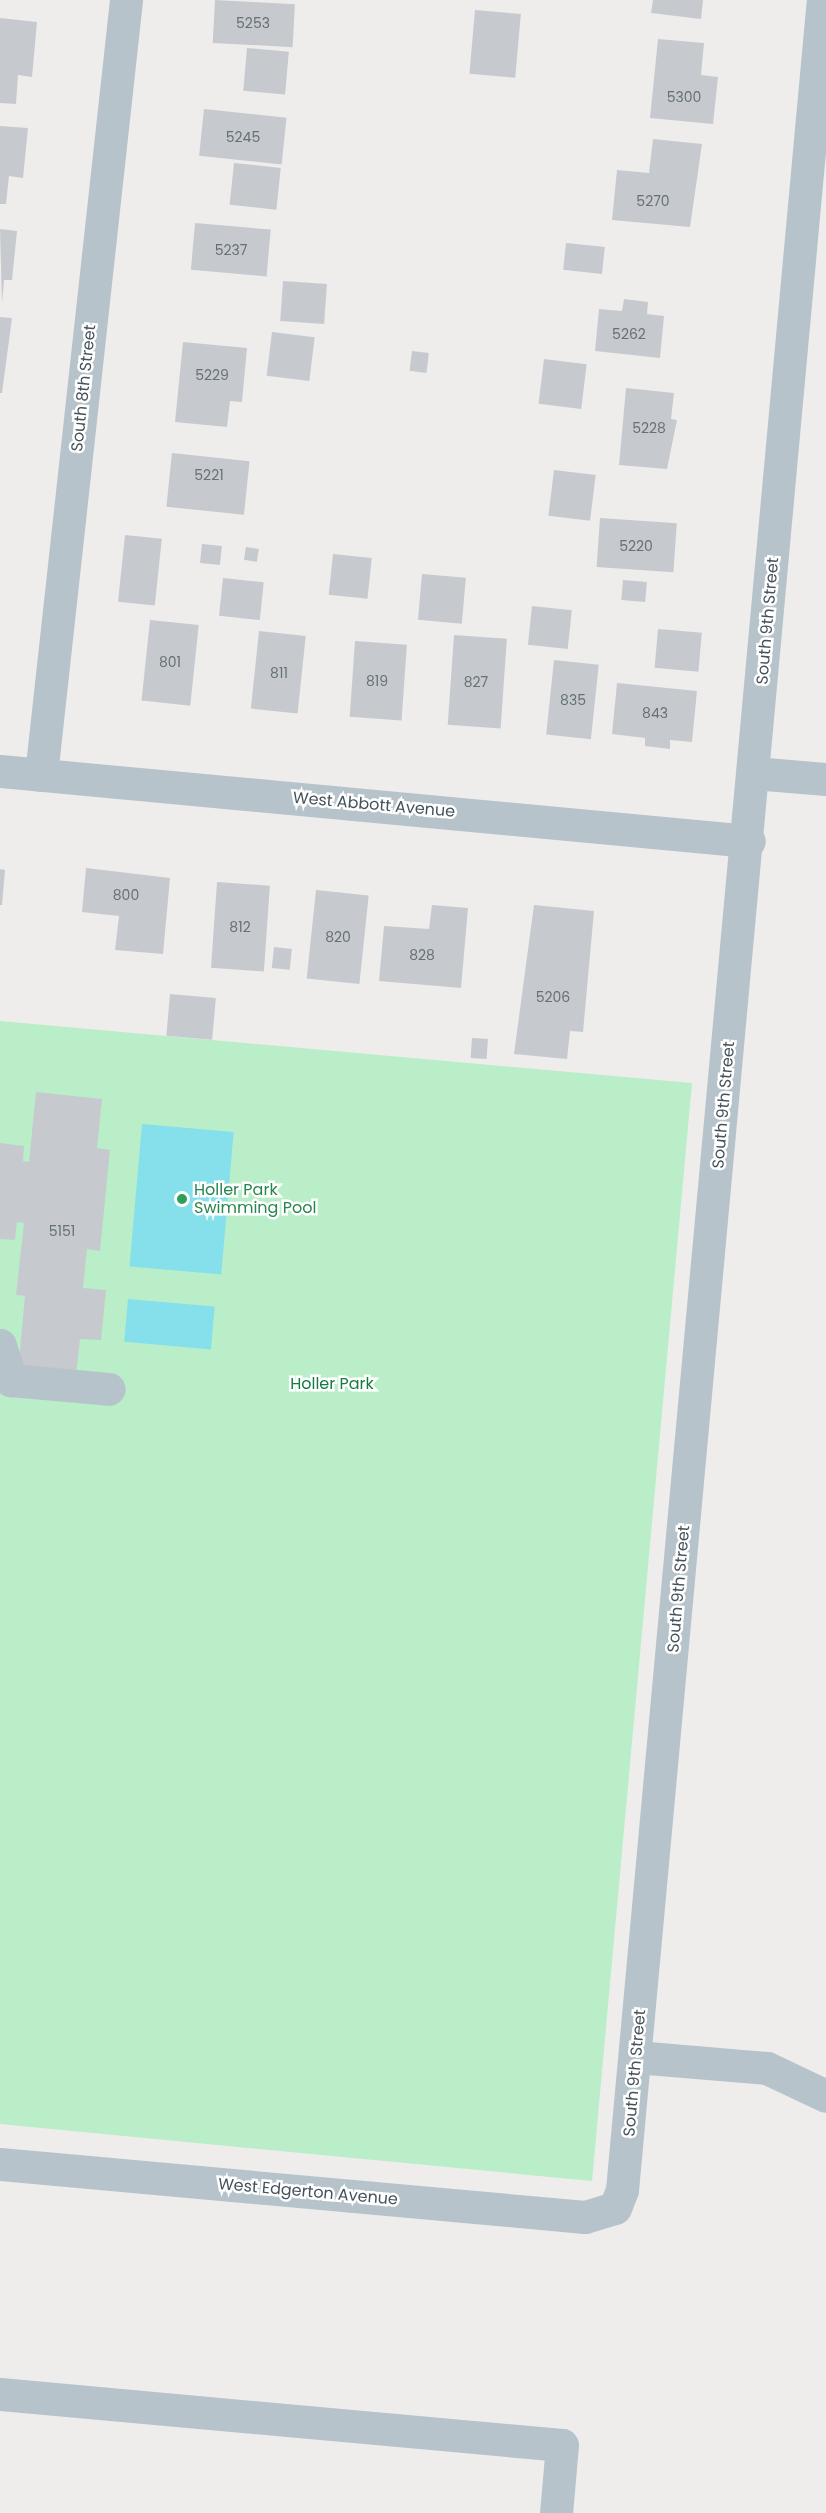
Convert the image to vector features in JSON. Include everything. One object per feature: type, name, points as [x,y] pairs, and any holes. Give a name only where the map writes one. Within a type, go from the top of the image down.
[{"type":"street","name":"South 8th Street","points":[[41,776],[126,0]]},
{"type":"street","name":"South 9th Street","points":[[615,2208],[625,2172],[636,2057],[823,0]]},
{"type":"street","name":"West Abbott Avenue","points":[[0,771],[748,841]]},
{"type":"street","points":[[754,773],[826,779]]},
{"type":"street","points":[[0,1345],[5,1387],[109,1389]]},
{"type":"street","points":[[636,2057],[767,2068],[826,2096]]},
{"type":"street","name":"West Edgerton Avenue","points":[[0,2164],[585,2217],[615,2208]]},
{"type":"street","points":[[0,2394],[562,2445],[556,2513]]},
{"type":"green space","name":"Holler Park","points":[[0,1021],[692,1083],[592,2181],[0,2124]]},
{"type":"water","name":"Holler Park Swimming Pool","points":[[142,1124],[234,1132],[221,1274],[130,1266]]},
{"type":"water","points":[[128,1299],[215,1307],[211,1349],[124,1342]]},
{"type":"building","points":[[215,0],[295,4],[293,47],[213,43]]},
{"type":"building","points":[[653,0],[703,0],[701,19],[651,13]]},
{"type":"building","points":[[475,10],[521,14],[515,78],[469,74]]},
{"type":"building","points":[[0,18],[37,22],[32,77],[18,75],[16,104],[0,103]]},
{"type":"building","points":[[658,39],[704,43],[701,75],[718,77],[713,124],[650,118]]},
{"type":"building","points":[[247,48],[289,52],[285,94],[243,91]]},
{"type":"building","points":[[204,109],[287,118],[282,164],[199,156]]},
{"type":"building","points":[[0,126],[28,128],[23,178],[9,176],[6,204],[0,204]]},
{"type":"building","points":[[653,139],[702,144],[690,227],[612,220],[617,170],[649,173]]},
{"type":"building","points":[[234,163],[281,168],[276,210],[230,205]]},
{"type":"building","points":[[195,223],[271,230],[267,276],[191,270]]},
{"type":"building","points":[[0,229],[17,231],[12,280],[4,280],[2,304]]},
{"type":"building","points":[[566,243],[605,247],[602,274],[563,270]]},
{"type":"building","points":[[283,281],[327,284],[324,324],[280,321]]},
{"type":"building","points":[[624,299],[648,302],[647,314],[664,316],[660,358],[595,351],[599,309],[622,311]]},
{"type":"building","points":[[0,317],[12,318],[2,393],[0,393]]},
{"type":"building","points":[[272,332],[315,337],[309,381],[267,376]]},
{"type":"building","points":[[183,342],[247,348],[242,402],[230,401],[227,427],[175,422]]},
{"type":"building","points":[[412,351],[429,353],[426,373],[410,371]]},
{"type":"building","points":[[544,359],[587,364],[581,409],[539,404]]},
{"type":"building","points":[[626,388],[674,393],[671,419],[677,420],[667,469],[619,465]]},
{"type":"building","points":[[172,453],[250,461],[244,515],[166,507]]},
{"type":"building","points":[[554,470],[596,475],[590,521],[548,516]]},
{"type":"building","points":[[600,518],[677,523],[673,572],[597,567]]},
{"type":"building","points":[[125,535],[162,539],[155,606],[118,602]]},
{"type":"building","points":[[202,544],[222,546],[220,565],[200,563]]},
{"type":"building","points":[[246,547],[259,549],[257,562],[244,560]]},
{"type":"building","points":[[333,554],[372,558],[368,599],[329,595]]},
{"type":"building","points":[[422,574],[466,578],[462,624],[418,620]]},
{"type":"building","points":[[223,578],[264,582],[260,620],[219,616]]},
{"type":"building","points":[[623,580],[647,582],[645,602],[621,600]]},
{"type":"building","points":[[532,606],[572,610],[568,649],[528,645]]},
{"type":"building","points":[[150,620],[199,625],[190,706],[142,701]]},
{"type":"building","points":[[658,629],[702,633],[698,672],[655,668]]},
{"type":"building","points":[[259,631],[306,636],[298,713],[251,709]]},
{"type":"building","points":[[454,635],[507,639],[501,728],[448,725]]},
{"type":"building","points":[[355,641],[407,645],[402,720],[350,717]]},
{"type":"building","points":[[554,660],[599,665],[591,739],[546,735]]},
{"type":"building","points":[[617,683],[697,691],[692,742],[670,740],[670,749],[645,746],[645,738],[612,734]]},
{"type":"building","points":[[86,868],[170,878],[163,954],[115,950],[119,916],[82,912]]},
{"type":"building","points":[[0,869],[5,870],[2,905],[0,905]]},
{"type":"building","points":[[217,882],[270,886],[264,971],[211,968]]},
{"type":"building","points":[[316,890],[369,896],[359,984],[307,979]]},
{"type":"building","points":[[432,905],[468,908],[461,988],[379,981],[384,926],[429,929]]},
{"type":"building","points":[[534,905],[594,911],[583,1032],[570,1031],[567,1059],[514,1054]]},
{"type":"building","points":[[274,947],[292,949],[290,970],[272,968]]},
{"type":"building","points":[[170,994],[216,998],[212,1040],[166,1036]]},
{"type":"building","points":[[472,1038],[488,1039],[487,1059],[471,1058]]},
{"type":"building","points":[[36,1092],[102,1099],[97,1148],[110,1150],[100,1251],[87,1249],[83,1288],[106,1290],[101,1340],[80,1339],[76,1376],[18,1370],[25,1296],[16,1295],[24,1223],[17,1222],[15,1240],[0,1239],[0,1143],[24,1146],[23,1161],[29,1162]]},
{"type":"place","name":"Holler Park Swimming Pool","points":[[182,1199]]}]
